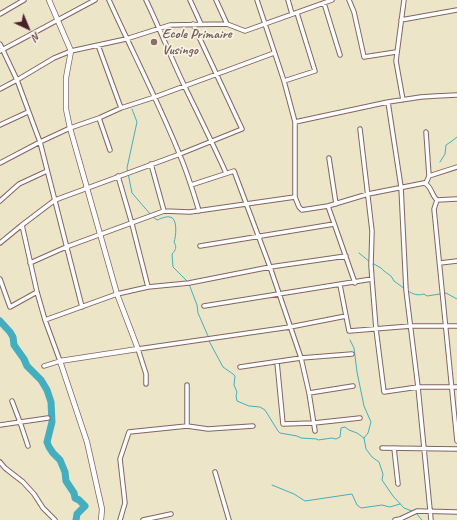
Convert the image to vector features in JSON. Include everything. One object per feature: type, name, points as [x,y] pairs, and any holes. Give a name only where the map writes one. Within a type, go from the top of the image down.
[{"type":"street","points":[[0,14],[24,0]]},
{"type":"street","points":[[49,0],[71,51],[66,78],[66,108],[70,128],[94,208],[117,294],[146,374],[146,384]]},
{"type":"street","points":[[1,51],[95,0]]},
{"type":"street","points":[[109,0],[180,154],[199,211]]},
{"type":"street","points":[[146,0],[226,173]]},
{"type":"street","points":[[190,0],[201,24]]},
{"type":"street","points":[[216,0],[227,24]]},
{"type":"street","points":[[257,0],[284,81],[295,122],[295,197],[299,207],[302,210],[328,206],[368,194],[426,183]]},
{"type":"street","points":[[284,81],[315,71],[295,13],[288,0]]},
{"type":"street","points":[[317,0],[319,5]]},
{"type":"street","points":[[0,89],[54,58],[71,51],[126,39],[170,25],[227,24],[245,31],[332,0]]},
{"type":"street","points":[[349,0],[354,12],[364,57],[396,52]]},
{"type":"street","points":[[403,100],[396,61],[396,52],[404,0]]},
{"type":"street","points":[[324,3],[340,55]]},
{"type":"street","points":[[401,20],[457,10]]},
{"type":"street","points":[[0,242],[55,200],[180,154],[242,129],[193,24]]},
{"type":"street","points":[[0,44],[1,51],[17,80],[40,142],[82,307]]},
{"type":"street","points":[[98,45],[122,108]]},
{"type":"street","points":[[0,163],[70,128],[274,53]]},
{"type":"street","points":[[295,122],[388,102],[420,97],[457,95]]},
{"type":"street","points":[[388,102],[401,187],[406,290],[425,449],[431,520]]},
{"type":"street","points":[[0,125],[28,112]]},
{"type":"street","points":[[99,118],[110,150]]},
{"type":"street","points":[[360,130],[372,231],[372,279],[376,329],[384,392],[418,387],[457,387]]},
{"type":"street","points":[[426,132],[429,176],[426,183]]},
{"type":"street","points":[[329,158],[336,204]]},
{"type":"street","points":[[151,164],[164,211]]},
{"type":"street","points":[[429,176],[457,167]]},
{"type":"street","points":[[0,201],[19,184],[47,170]]},
{"type":"street","points":[[191,185],[234,171],[270,267],[301,358],[309,393],[315,431]]},
{"type":"street","points":[[118,176],[148,288]]},
{"type":"street","points":[[426,183],[430,187],[434,198],[437,200]]},
{"type":"street","points":[[30,263],[66,247],[164,211],[190,212],[295,197]]},
{"type":"street","points":[[437,200],[457,199]]},
{"type":"street","points":[[437,200],[434,208],[457,441]]},
{"type":"street","points":[[328,206],[355,283]]},
{"type":"street","points":[[200,246],[334,224]]},
{"type":"street","points":[[22,225],[45,320],[87,442],[102,510],[101,520]]},
{"type":"street","points":[[45,320],[117,294],[270,267],[346,256]]},
{"type":"street","points":[[440,263],[457,261]]},
{"type":"street","points":[[0,278],[10,307],[37,292]]},
{"type":"street","points":[[204,306],[355,283],[372,279]]},
{"type":"street","points":[[340,285],[349,330],[411,326],[457,326]]},
{"type":"street","points":[[44,366],[60,361],[290,327],[346,316]]},
{"type":"street","points":[[240,367],[301,358],[352,354]]},
{"type":"street","points":[[277,362],[283,424],[314,423],[360,418]]},
{"type":"street","points":[[187,385],[187,426]]},
{"type":"street","points":[[309,393],[353,386]]},
{"type":"street","points":[[12,401],[28,446]]},
{"type":"street","points":[[0,425],[48,418]]},
{"type":"street","points":[[120,520],[125,503],[120,458],[129,432],[187,426],[208,429],[253,426]]},
{"type":"street","points":[[382,448],[457,449]]},
{"type":"street","points":[[394,448],[398,484]]},
{"type":"street","points":[[0,462],[5,468],[23,482],[34,494],[43,508],[55,520]]},
{"type":"street","points":[[215,472],[229,520]]},
{"type":"street","points":[[396,520],[415,512],[457,512]]},
{"type":"street","points":[[143,520],[171,514]]},
{"type":"waterway","points":[[132,109],[137,122],[127,168],[132,193],[151,215]]},
{"type":"waterway","points":[[440,162],[445,154],[446,145],[457,137]]},
{"type":"waterway","points":[[153,217],[157,220],[165,217],[173,218],[176,232],[174,242],[176,247],[172,254],[173,267],[187,281]]},
{"type":"waterway","points":[[359,253],[370,262]]},
{"type":"waterway","points":[[372,263],[381,268],[391,276],[394,281],[405,289]]},
{"type":"waterway","points":[[189,284],[197,305],[198,313],[208,336]]},
{"type":"waterway","points":[[408,291],[427,296],[440,294]]},
{"type":"waterway","points":[[443,293],[457,299]]},
{"type":"waterway","points":[[0,321],[10,332],[13,337],[14,345],[27,366],[41,380],[47,390],[51,402],[52,422],[47,442],[53,453],[60,460],[65,472],[66,481],[74,493],[75,498],[85,506],[77,514],[76,520]]},
{"type":"waterway","points":[[350,340],[354,348],[364,406],[371,422],[368,433],[364,438]]},
{"type":"waterway","points":[[209,341],[223,367],[235,376],[234,385],[237,392],[237,401],[249,406],[260,407],[265,410],[280,433],[318,440],[332,438],[336,439],[340,437],[341,428],[345,427],[357,433],[364,438],[366,449],[372,457],[379,462],[383,474],[382,480],[393,496],[404,508],[412,511]]},
{"type":"waterway","points":[[272,485],[294,494],[305,501],[352,494],[357,505],[361,508],[382,505],[390,507],[400,504]]},
{"type":"waterway","points":[[416,513],[422,520]]},
{"type":"place","name":"Ecole Primaire Vusingo","points":[[154,42]]}]
